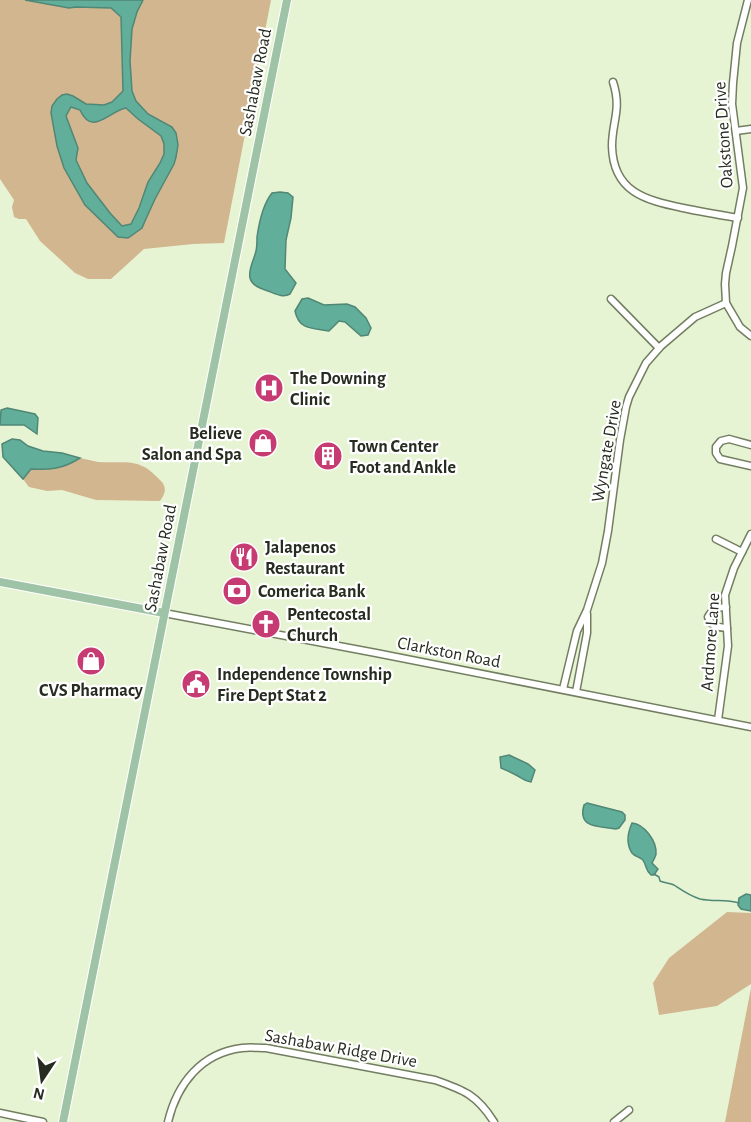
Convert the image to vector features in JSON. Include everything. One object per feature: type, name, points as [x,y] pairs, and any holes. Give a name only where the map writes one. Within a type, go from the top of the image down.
[{"type":"main road","name":"Sashabaw Road","points":[[63,1122],[287,0]]},
{"type":"main road","name":"Clarkston Road","points":[[0,582],[164,613]]},
{"type":"street","name":"Oakstone Drive","points":[[726,303],[726,273],[743,188],[732,104],[734,63],[748,0]]},
{"type":"street","points":[[613,82],[617,105],[612,143],[613,156],[620,177],[627,187],[634,193],[656,202],[738,218]]},
{"type":"street","points":[[736,131],[751,129]]},
{"type":"street","points":[[611,299],[659,348]]},
{"type":"street","points":[[726,303],[740,327],[751,336]]},
{"type":"street","name":"Wyngate Drive","points":[[563,690],[577,631],[594,590],[605,547],[629,397],[646,363],[659,348],[695,317],[726,303]]},
{"type":"street","points":[[751,445],[729,440],[721,441],[716,447],[716,453],[720,459],[751,466]]},
{"type":"street","name":"Ardmore Lane","points":[[718,720],[727,657],[726,595],[734,568],[751,534]]},
{"type":"street","points":[[716,539],[742,552]]},
{"type":"street","points":[[726,608],[716,608],[708,617],[710,623],[715,627],[727,628]]},
{"type":"street","name":"Wyngate Drive","points":[[576,692],[587,633],[587,610]]},
{"type":"street","name":"Clarkston Road","points":[[164,613],[751,727]]},
{"type":"street","name":"Sashabaw Ridge Drive","points":[[168,1122],[176,1096],[190,1075],[201,1065],[213,1058],[242,1048],[266,1048],[435,1080],[462,1089],[483,1106],[494,1122]]},
{"type":"street","points":[[614,1122],[629,1110]]},
{"type":"street","points":[[0,1113],[43,1122]]},
{"type":"shaded area","points":[[0,0],[271,0],[224,243],[144,249],[111,279],[88,279],[75,273],[40,241],[26,219],[14,217],[12,207],[14,200],[0,179]]},
{"type":"shaded area","points":[[80,458],[98,462],[131,463],[145,467],[162,483],[165,488],[164,495],[160,501],[96,500],[62,490],[47,491],[29,487],[23,479],[31,469],[56,468]]},
{"type":"shaded area","points":[[727,912],[751,913],[751,984],[717,1006],[659,1015],[653,983],[669,958]]},
{"type":"shaded area","points":[[751,988],[751,1122],[725,1122]]},
{"type":"water","points":[[25,0],[143,0],[132,29],[130,61],[132,91],[136,101],[148,114],[172,127],[176,133],[178,145],[174,164],[142,228],[128,238],[118,237],[85,205],[64,168],[51,113],[52,106],[62,95],[73,96],[86,104],[104,105],[112,102],[123,91],[121,17],[111,8],[69,8]],"holes":[[[71,107],[80,110],[85,118],[90,122],[95,122],[126,108],[161,136],[164,154],[148,182],[131,224],[122,226],[110,213],[87,183],[76,160],[78,148],[66,116]]]},
{"type":"water","points":[[272,193],[288,193],[293,197],[286,240],[285,269],[296,283],[290,294],[285,296],[258,287],[251,281],[250,275],[264,208]]},
{"type":"water","points":[[308,298],[324,305],[347,304],[355,307],[366,318],[371,328],[368,335],[361,336],[345,322],[339,321],[329,331],[303,325],[295,311],[302,299]]},
{"type":"water","points":[[7,408],[35,414],[38,418],[37,434],[24,425],[0,425],[1,410]]},
{"type":"water","points":[[12,439],[20,440],[28,446],[43,451],[80,458],[56,468],[31,469],[23,479],[3,457],[2,444]]},
{"type":"water","points":[[509,755],[535,770],[531,782],[501,768],[500,757]]},
{"type":"water","points":[[587,803],[622,812],[625,820],[616,829],[591,825],[584,818],[583,813],[584,805]]},
{"type":"water","points":[[632,823],[641,826],[652,839],[656,854],[652,863],[658,869],[654,875],[649,874],[643,860],[634,855],[630,849],[628,838]]},
{"type":"water","points":[[746,894],[751,895],[751,911],[741,909],[738,905],[739,898]]},
{"type":"waterway","points":[[654,874],[659,877],[660,881],[674,885],[696,898],[739,903]]},
{"type":"place","name":"The Downing Clinic","points":[[269,388]]},
{"type":"place","name":"Believe Salon and Spa","points":[[263,443]]},
{"type":"place","name":"Town Center Foot and Ankle","points":[[328,456]]},
{"type":"place","name":"Jalapenos Restaurant","points":[[244,557]]},
{"type":"place","name":"Comerica Bank","points":[[237,591]]},
{"type":"place","name":"Pentecostal Church","points":[[266,624]]},
{"type":"place","name":"CVS Pharmacy","points":[[91,661]]},
{"type":"place","name":"Independence Township Fire Dept Stat 2","points":[[196,684]]}]
